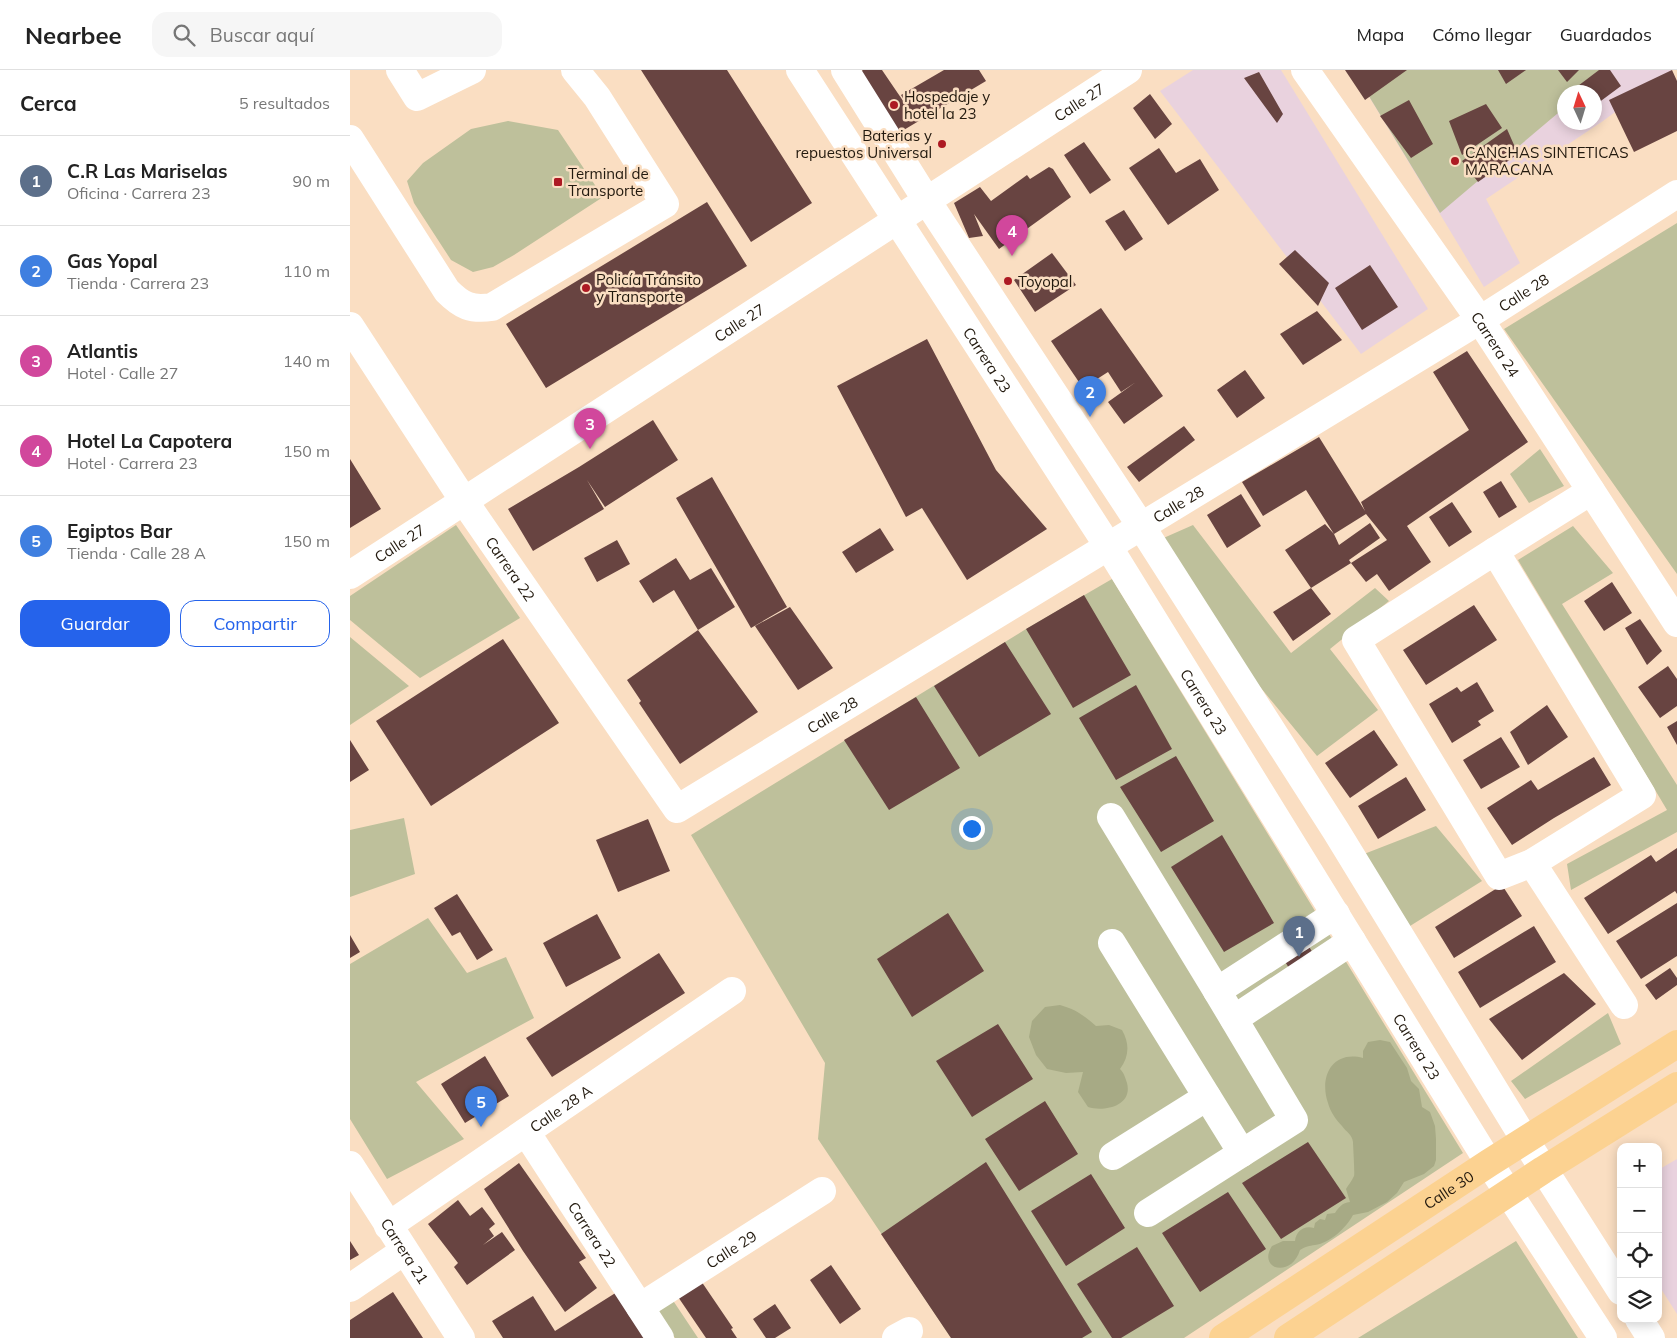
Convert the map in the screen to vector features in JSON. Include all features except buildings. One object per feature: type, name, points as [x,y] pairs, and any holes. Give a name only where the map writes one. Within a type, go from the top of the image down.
[{"type":"main road","name":"Calle 30","points":[[1223,1338],[1489,1163],[1677,1044]]},
{"type":"main road","points":[[1288,1338],[1508,1192],[1677,1086]]},
{"type":"street","points":[[400,70],[417,97],[472,70]]},
{"type":"street","points":[[350,139],[447,292],[462,304],[472,308],[492,307],[665,204],[597,97],[575,70]]},
{"type":"street","name":"Carrera 23","points":[[800,70],[1108,546],[1489,1163],[1602,1338]]},
{"type":"street","points":[[845,70],[926,201],[1141,526],[1336,831],[1543,1170],[1617,1285]]},
{"type":"street","name":"Calle 27","points":[[350,575],[1128,70]]},
{"type":"street","name":"Carrera 24","points":[[1304,70],[1480,320],[1677,623]]},
{"type":"street","name":"Calle 28","points":[[677,810],[1480,320],[1677,194]]},
{"type":"street","name":"Carrera 22","points":[[350,326],[464,501],[677,810]]},
{"type":"street","points":[[1495,552],[1642,796],[1532,863],[1499,876],[1356,640],[1591,491]]},
{"type":"street","points":[[1111,816],[1294,1120],[1148,1213]]},
{"type":"street","points":[[1532,863],[1624,1005]]},
{"type":"street","points":[[1217,991],[1336,914]]},
{"type":"street","points":[[1234,1019],[1352,941]]},
{"type":"street","points":[[1112,943],[1242,1153]]},
{"type":"street","name":"Calle 28 A","points":[[388,1226],[732,991]]},
{"type":"street","points":[[1113,1156],[1207,1097]]},
{"type":"street","name":"Carrera 22","points":[[526,1132],[660,1338]]},
{"type":"street","name":"Carrera 21","points":[[350,1165],[461,1338]]},
{"type":"street","name":"Calle 29","points":[[640,1307],[822,1191]]},
{"type":"street","points":[[350,1288],[404,1251]]},
{"type":"street","points":[[1642,1323],[1651,1338]]},
{"type":"shaded area","points":[[1193,70],[1281,70],[1428,309],[1361,354],[1160,91]]},
{"type":"shaded area","name":"CANCHAS SINTETICAS MARACANA","points":[[1353,70],[1672,70],[1602,122],[1602,85],[1557,85],[1557,130],[1590,130],[1486,199],[1520,263],[1484,287]]},
{"type":"shaded area","points":[[1677,1159],[1677,1314],[1662,1290],[1662,1168]]},
{"type":"green space","name":"CANCHAS SINTETICAS MARACANA","points":[[1353,70],[1610,70],[1592,85],[1557,85],[1557,114],[1440,213]]},
{"type":"green space","points":[[508,121],[558,130],[603,197],[514,255],[493,267],[473,272],[451,260],[414,203],[407,181],[423,163],[471,129]]},
{"type":"green space","points":[[1677,223],[1677,574],[1504,329]]},
{"type":"green space","points":[[1540,449],[1564,486],[1529,503],[1510,474]]},
{"type":"green space","points":[[456,525],[520,618],[420,678],[350,620],[350,596]]},
{"type":"green space","points":[[1193,525],[1291,653],[1375,588],[1389,601],[1330,649],[1378,710],[1317,756],[1242,665],[1159,540]]},
{"type":"green space","points":[[1573,526],[1613,573],[1562,604],[1677,785],[1677,832],[1571,890],[1567,864],[1667,810],[1518,560]]},
{"type":"green space","points":[[1112,579],[1463,1153],[1184,1338],[951,1338],[818,1139],[825,1063],[691,835],[1026,629]]},
{"type":"green space","points":[[350,637],[409,686],[350,725]]},
{"type":"green space","points":[[404,818],[415,874],[350,897],[350,830]]},
{"type":"green space","points":[[1436,826],[1482,881],[1410,926],[1364,854]]},
{"type":"green space","points":[[428,918],[467,973],[506,957],[534,1018],[416,1082],[464,1139],[387,1179],[350,1119],[350,964]]},
{"type":"green space","points":[[1060,1005],[1080,1013],[1096,1026],[1109,1025],[1122,1030],[1127,1045],[1127,1055],[1120,1069],[1126,1079],[1128,1091],[1122,1102],[1116,1106],[1102,1109],[1088,1107],[1078,1092],[1083,1072],[1066,1073],[1047,1069],[1036,1055],[1029,1037],[1032,1021],[1045,1007]]},
{"type":"green space","points":[[1608,1013],[1621,1044],[1525,1099],[1511,1081]]},
{"type":"green space","points":[[1380,1040],[1390,1042],[1407,1068],[1411,1081],[1419,1089],[1422,1107],[1430,1112],[1435,1126],[1436,1139],[1436,1160],[1434,1166],[1424,1174],[1404,1182],[1397,1193],[1387,1202],[1368,1212],[1353,1215],[1342,1230],[1332,1238],[1321,1244],[1308,1246],[1300,1250],[1296,1259],[1290,1265],[1277,1268],[1269,1260],[1272,1246],[1283,1241],[1295,1241],[1297,1234],[1301,1230],[1307,1227],[1314,1228],[1315,1223],[1320,1219],[1325,1220],[1327,1214],[1335,1213],[1345,1203],[1350,1202],[1346,1189],[1354,1176],[1353,1142],[1350,1135],[1330,1109],[1325,1084],[1327,1075],[1336,1062],[1343,1058],[1363,1058],[1363,1051],[1368,1042]]},
{"type":"green space","points":[[1516,1241],[1578,1338],[1358,1338]]},
{"type":"green space","points":[[670,1296],[698,1338],[675,1338],[650,1307]]},
{"type":"place","name":"Hospedaje y hotel la 23","points":[[894,105]]},
{"type":"place","name":"Baterias y repuestos Universal","points":[[942,144]]},
{"type":"place","name":"CANCHAS SINTETICAS MARACANA","points":[[1455,161]]},
{"type":"place","name":"Terminal de Transporte","points":[[558,182]]},
{"type":"place","name":"Hotel La Capotera","points":[[1012,256]]},
{"type":"place","name":"Toyopal","points":[[1008,281]]},
{"type":"place","name":"Policía Tránsito y Transporte","points":[[586,288]]},
{"type":"place","name":"Gas Yopal","points":[[1090,417]]},
{"type":"place","name":"Atlantis","points":[[590,449]]},
{"type":"place","name":"C.R Las Mariselas","points":[[1299,957]]},
{"type":"place","name":"Egiptos Bar","points":[[481,1127]]}]
